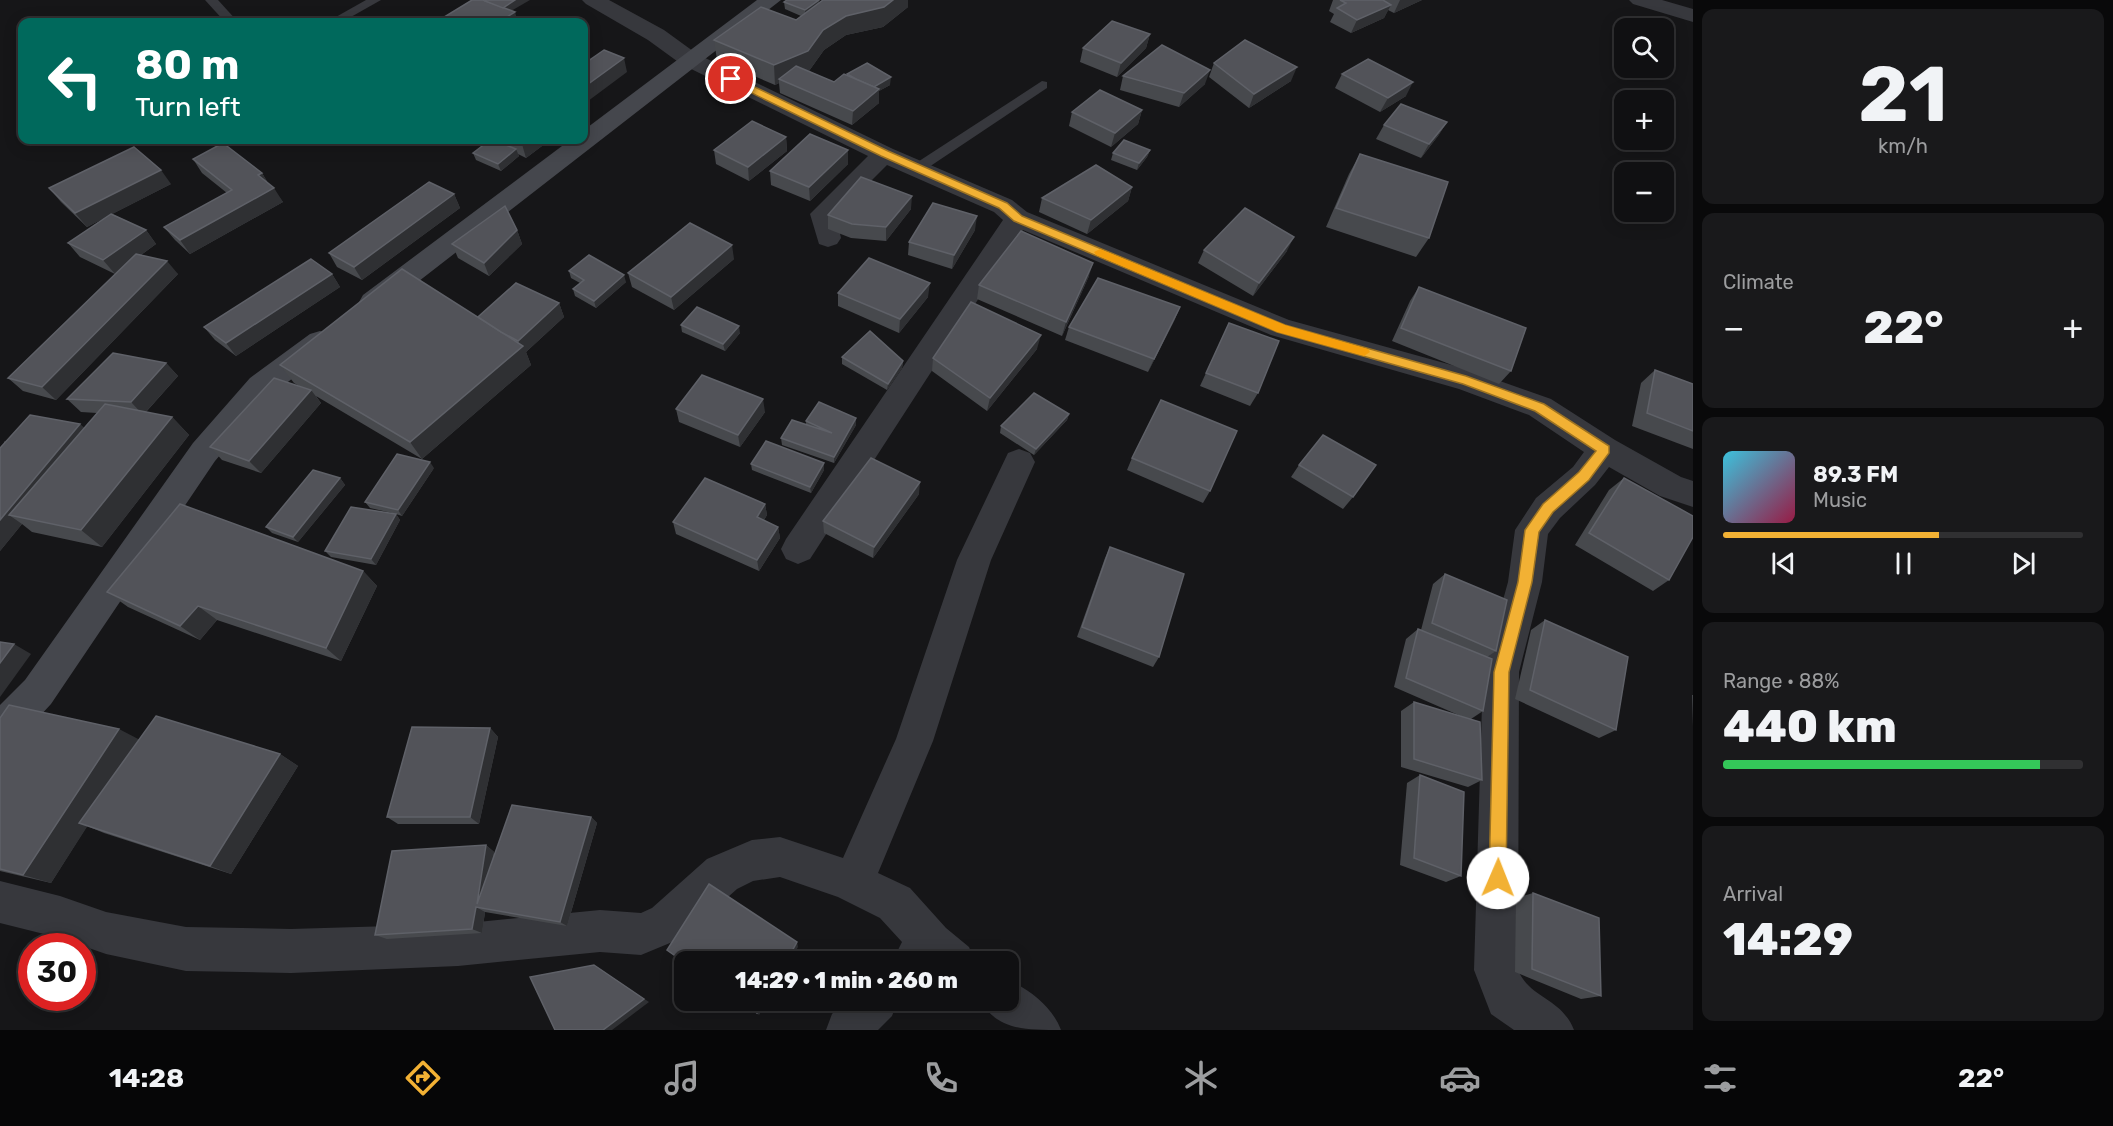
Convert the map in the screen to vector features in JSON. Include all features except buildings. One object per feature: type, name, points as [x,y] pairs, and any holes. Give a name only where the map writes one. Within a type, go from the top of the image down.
[{"type":"street","points":[[593,0],[656,35],[689,59],[884,154],[1003,206],[1018,218],[1281,328],[1466,381],[1540,407],[1604,449],[1671,487],[1693,494]]},
{"type":"street","points":[[588,137],[770,0]]},
{"type":"street","points":[[1640,0],[1693,16]]},
{"type":"street","points":[[0,732],[38,692],[204,452],[261,386],[579,144]]},
{"type":"street","points":[[828,238],[823,214],[884,154]]},
{"type":"street","points":[[798,549],[1018,218]]},
{"type":"street","points":[[1552,1030],[1507,998],[1496,970],[1502,672],[1525,582],[1532,530],[1548,508],[1584,476],[1604,449]]},
{"type":"street","points":[[853,884],[914,741],[974,560],[1019,462]]},
{"type":"street","points":[[0,902],[60,917],[106,933],[186,949],[291,951],[458,945],[600,931],[640,934],[667,923],[722,873],[752,861],[780,856],[895,903],[930,951]]},
{"type":"street","points":[[848,1030],[866,1011]]},
{"type":"street","points":[[1016,1011],[1039,1030]]},
{"type":"lane","points":[[211,0],[228,18]]},
{"type":"lane","points":[[341,18],[375,0]]},
{"type":"lane","points":[[918,168],[1042,85]]},
{"type":"slow traffic","points":[[1100,252],[1281,328],[1364,352]]},
{"type":"route","points":[[731,79],[884,154],[1003,206],[1018,218],[1281,328],[1466,381],[1540,407],[1604,449],[1584,476],[1548,508],[1532,530],[1525,582],[1502,672],[1498,878]]}]
